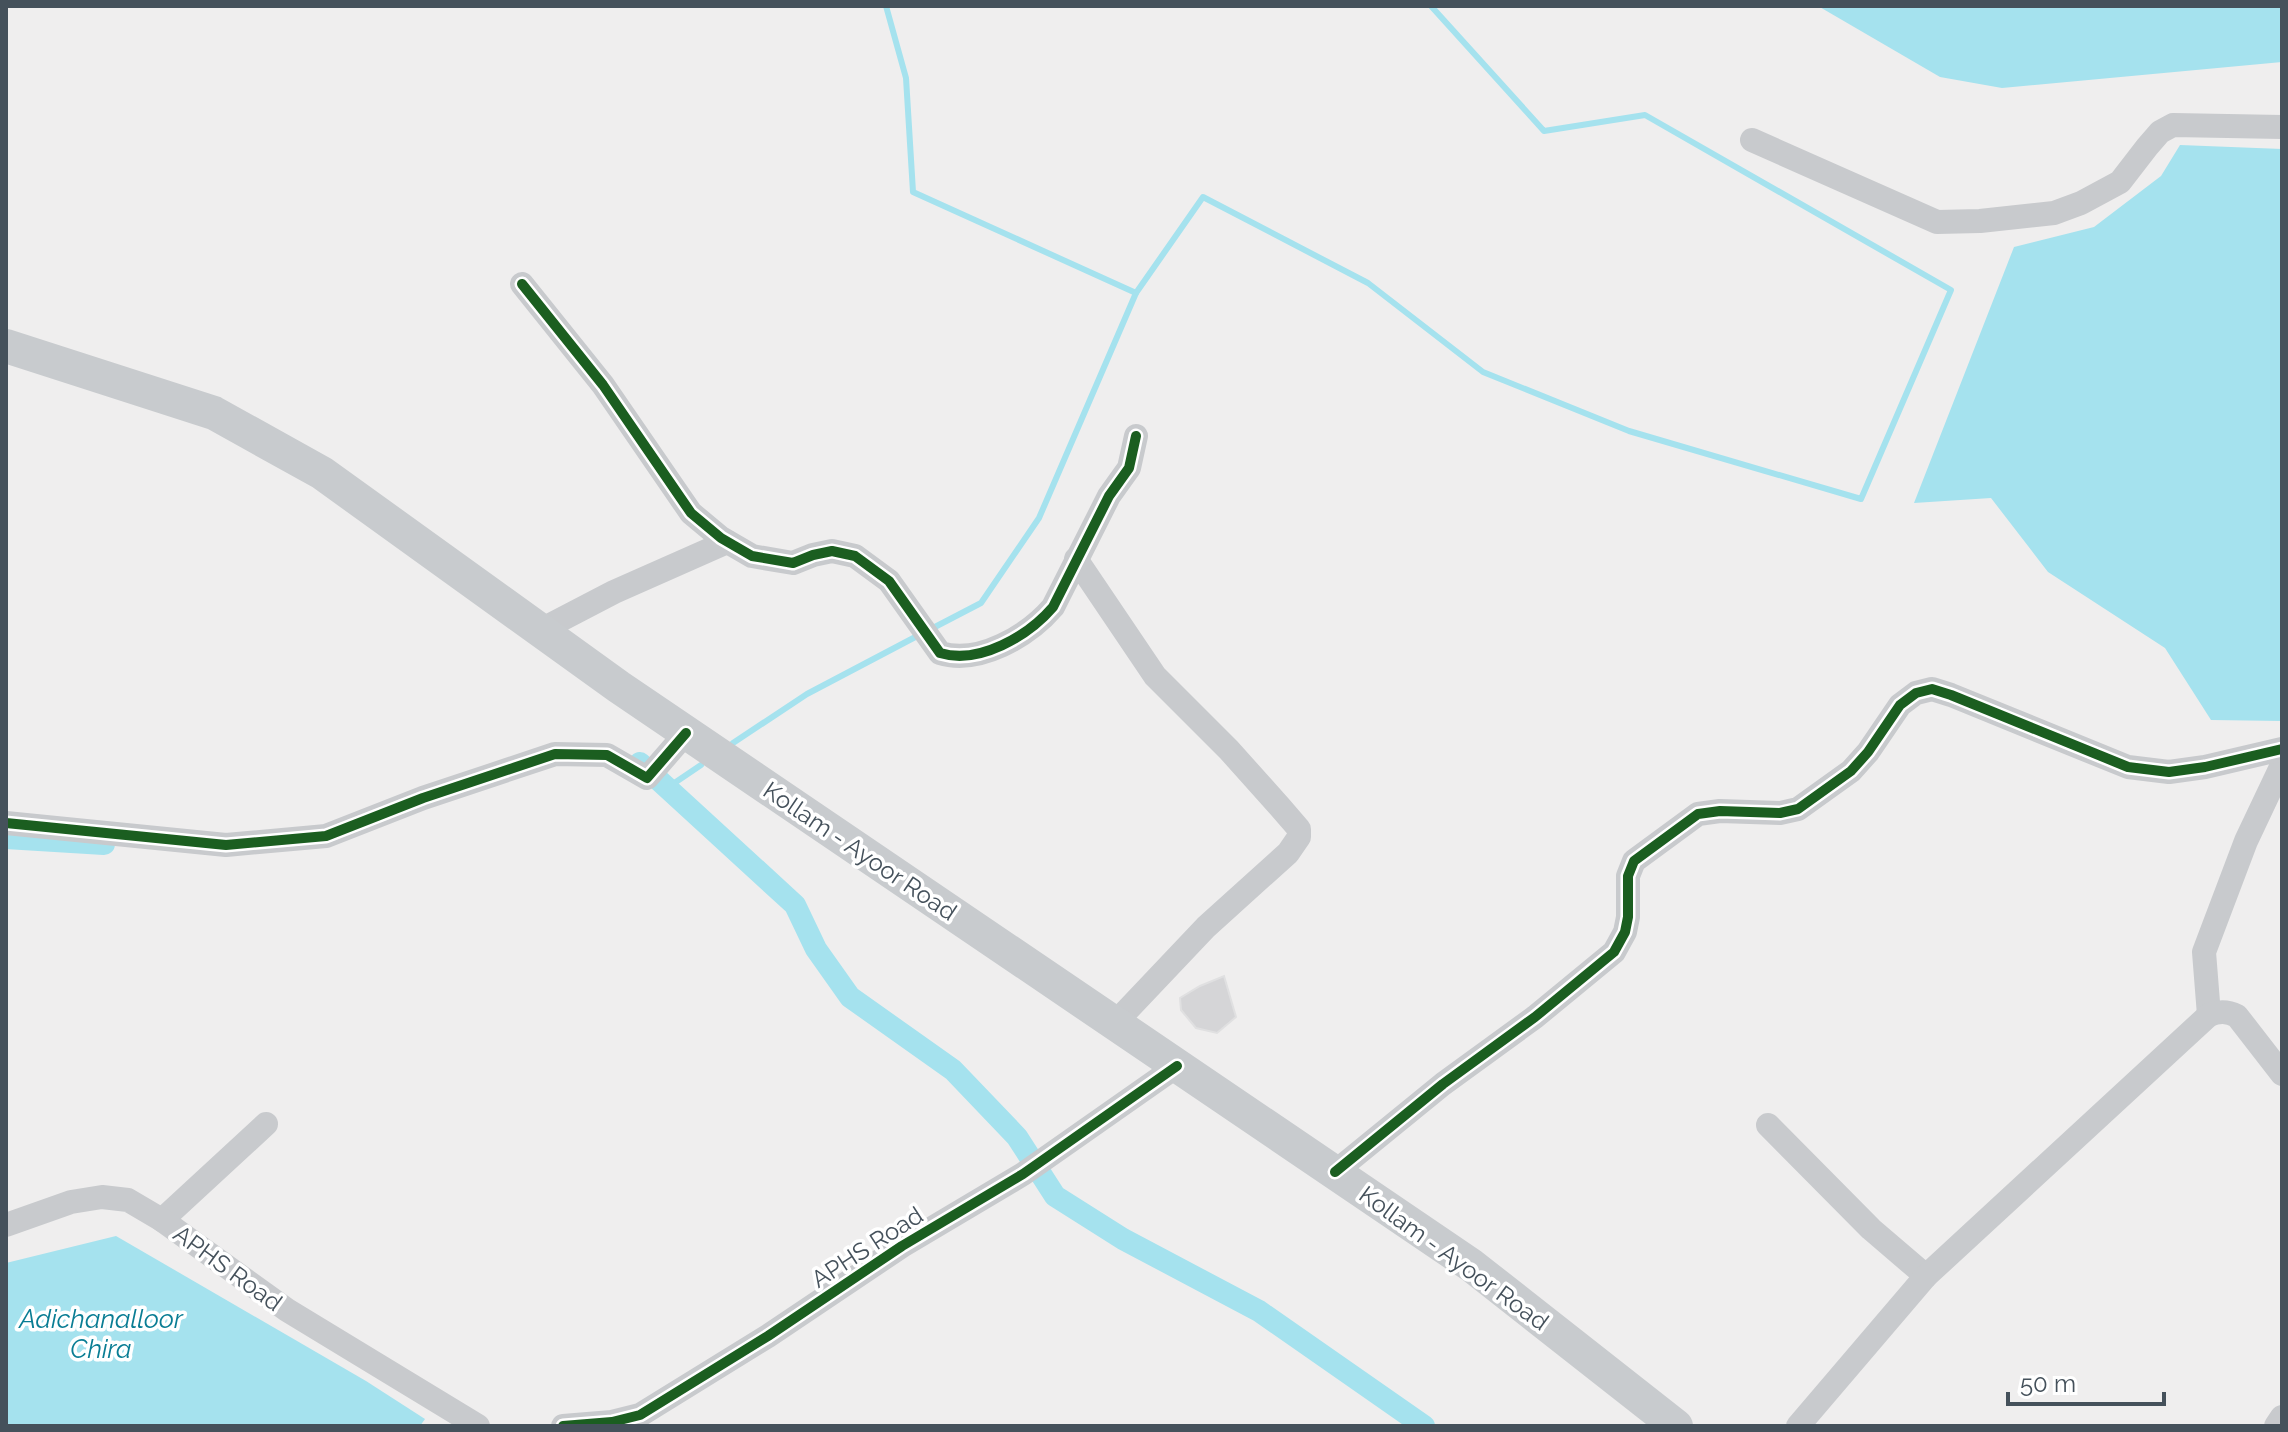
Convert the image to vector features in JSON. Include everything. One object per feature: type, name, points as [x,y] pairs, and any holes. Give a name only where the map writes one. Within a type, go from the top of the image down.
[{"type":"main road","name":"Kollam - Ayoor Road","points":[[6,346],[214,413],[322,473],[686,733],[1471,1265],[1676,1426]]},
{"type":"street","points":[[1752,140],[1937,222],[1980,221],[2054,213],[2091,198],[2120,182],[2153,139],[2173,125],[2282,127]]},
{"type":"street","points":[[522,284],[603,385],[691,513],[727,542],[752,556],[793,563],[832,551],[855,556],[889,581],[940,653],[954,657],[988,651],[1040,622],[1053,607],[1109,496],[1129,468],[1136,436]]},
{"type":"street","points":[[541,630],[614,592],[727,542]]},
{"type":"street","points":[[1076,559],[1155,676],[1229,750],[1299,829],[1299,837],[1288,853],[1206,927],[1115,1023]]},
{"type":"street","points":[[1335,1172],[1614,952],[1625,932],[1628,876],[1634,861],[1698,814],[1720,811],[1780,813],[1798,809],[1851,771],[1900,705],[1916,693],[1932,689],[1951,695],[2128,767],[2169,772],[2282,749]]},
{"type":"street","points":[[6,823],[226,845],[326,836],[423,798],[555,754],[607,755],[647,778],[686,733]]},
{"type":"street","points":[[2209,1015],[2204,952],[2246,841],[2282,765]]},
{"type":"street","points":[[1798,1426],[1926,1276],[2209,1015],[2218,1012],[2237,1016],[2282,1074]]},
{"type":"street","name":"APHS Road","points":[[563,1426],[613,1424],[640,1415],[768,1336],[902,1246],[1023,1174],[1177,1066]]},
{"type":"street","points":[[162,1220],[266,1124]]},
{"type":"street","points":[[1768,1125],[1871,1229],[1926,1276]]},
{"type":"street","name":"APHS Road","points":[[6,1225],[71,1202],[102,1197],[128,1200],[162,1220],[287,1310],[478,1426]]},
{"type":"street","points":[[2276,1426],[2282,1417]]},
{"type":"water","points":[[1818,6],[2282,6],[2282,62],[2002,88],[1940,77]]},
{"type":"water","points":[[2180,145],[2282,149],[2282,721],[2211,720],[2165,648],[2048,572],[1991,498],[1914,503],[2014,247],[2094,227],[2161,176]]},
{"type":"water","name":"Adichanalloor Chira","points":[[116,1236],[366,1381],[425,1419],[420,1426],[6,1426],[6,1263]]},
{"type":"building","points":[[1224,976],[1236,1017],[1217,1033],[1196,1028],[1181,1010],[1180,998]]},
{"type":"waterway","points":[[886,6],[906,78],[913,192],[1136,293]]},
{"type":"waterway","points":[[931,629],[981,603],[1039,518],[1136,293],[1203,197],[1368,283],[1483,372],[1629,431],[1861,499],[1951,290],[1645,115],[1544,131],[1431,6]]},
{"type":"waterway","points":[[733,743],[807,694],[921,634]]},
{"type":"waterway","points":[[640,763],[795,905],[816,949],[850,997],[953,1070],[1017,1137],[1055,1196],[1123,1239],[1259,1311],[1424,1426]]},
{"type":"waterway","points":[[667,788],[701,765]]},
{"type":"waterway","points":[[6,838],[104,844]]},
{"type":"cycle path","points":[[522,284],[603,385],[691,513],[721,538],[752,556],[793,563],[832,551],[855,556],[889,581],[940,653],[971,655],[1002,645],[1030,628],[1053,607],[1109,496],[1129,468],[1136,436]]},
{"type":"cycle path","points":[[1335,1172],[1614,952],[1625,932],[1628,876],[1634,861],[1698,814],[1720,811],[1780,813],[1798,809],[1851,771],[1900,705],[1916,693],[1932,689],[1951,695],[2128,767],[2169,772],[2282,749]]},
{"type":"cycle path","points":[[6,823],[226,845],[326,836],[423,798],[555,754],[607,755],[647,778],[686,733]]},
{"type":"cycle path","points":[[563,1426],[612,1422],[640,1415],[768,1336],[902,1246],[1023,1174],[1177,1066]]}]
